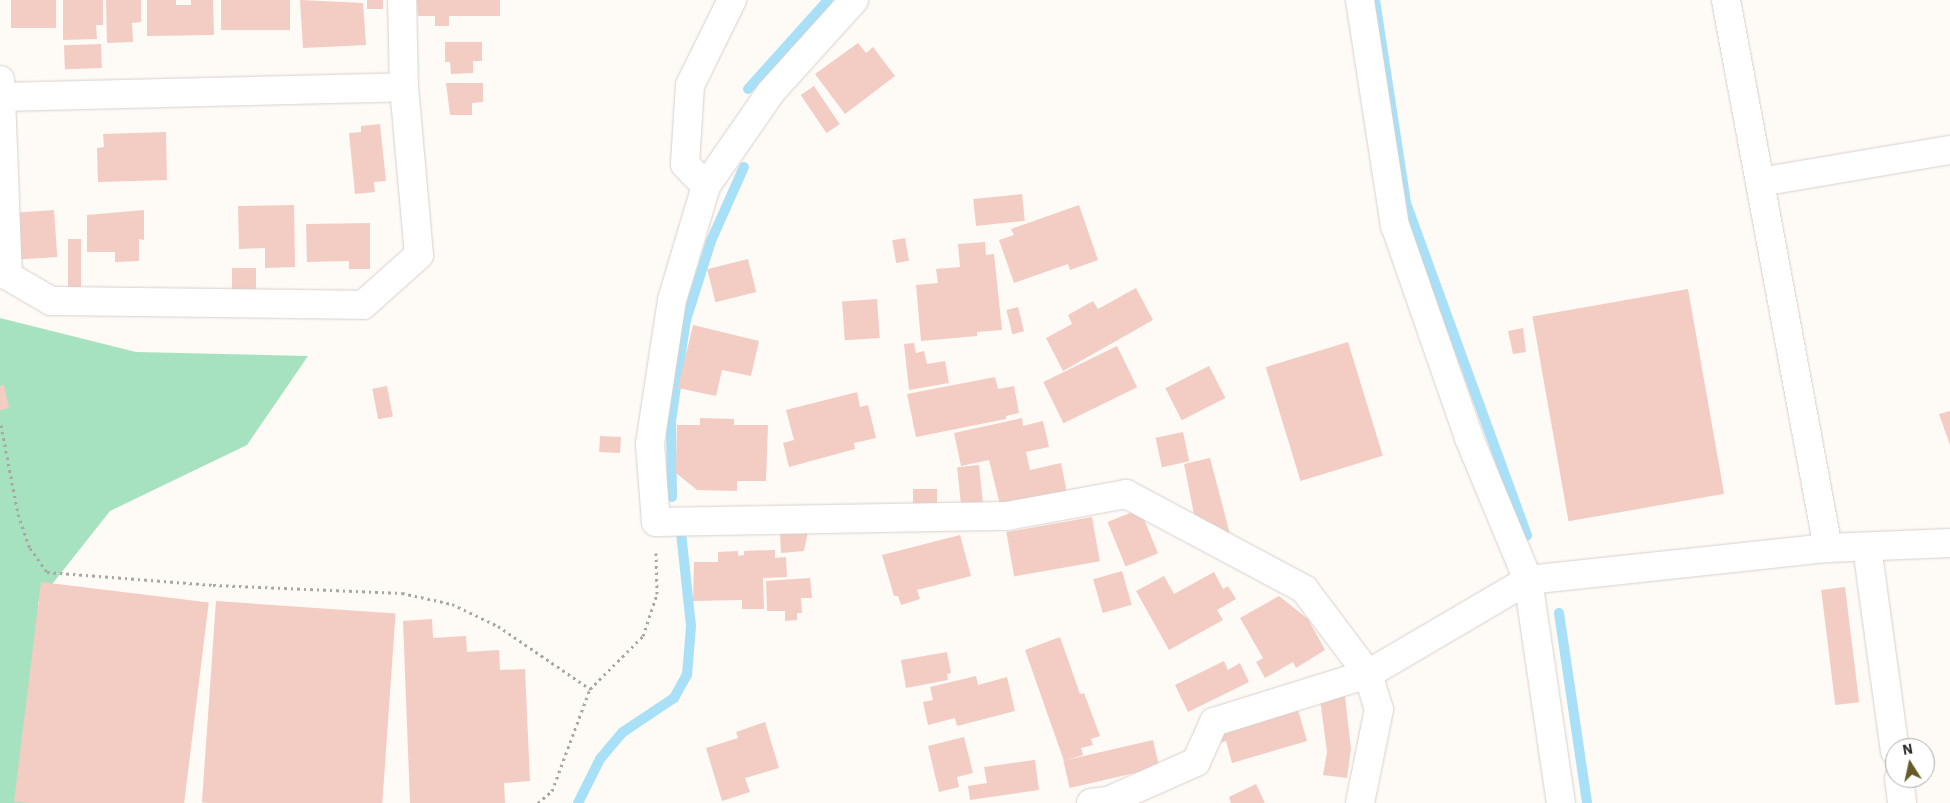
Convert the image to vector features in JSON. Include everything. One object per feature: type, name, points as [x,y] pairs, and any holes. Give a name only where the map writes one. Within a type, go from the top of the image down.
[{"type":"street","points":[[0,80],[8,276],[52,301],[363,305],[419,255],[404,87],[402,0]]},
{"type":"street","points":[[706,186],[685,164],[690,85],[732,0]]},
{"type":"street","points":[[854,0],[771,92],[706,186],[672,300],[650,444],[656,522],[1007,516],[1126,494],[1304,589],[1368,674],[1379,709],[1360,803]]},
{"type":"street","points":[[1360,0],[1394,225],[1469,438],[1528,580],[1561,803]]},
{"type":"street","points":[[1726,0],[1828,548]]},
{"type":"street","points":[[1,97],[404,87]]},
{"type":"street","points":[[1760,182],[1950,150]]},
{"type":"street","points":[[1090,803],[1108,801],[1196,762],[1214,722],[1368,674],[1528,580],[1828,548],[1950,543]]},
{"type":"street","points":[[1867,547],[1893,738]]},
{"type":"street","points":[[1900,788],[1902,803]]},
{"type":"path","points":[[1,425],[18,514],[30,548],[46,572],[411,595],[452,604],[498,626],[590,689]]},
{"type":"path","points":[[538,803],[552,791],[590,689],[643,636],[657,594],[656,522]]},
{"type":"green space","points":[[0,318],[136,352],[308,356],[247,445],[110,511],[38,602],[36,803],[0,803]]},
{"type":"building","points":[[11,0],[56,0],[56,28],[11,28]]},
{"type":"building","points":[[63,0],[103,0],[103,25],[96,25],[97,39],[63,40]]},
{"type":"building","points":[[106,0],[141,0],[141,22],[132,23],[133,42],[107,43]]},
{"type":"building","points":[[147,0],[176,0],[176,5],[191,5],[191,0],[213,0],[214,35],[147,36]]},
{"type":"building","points":[[221,0],[290,0],[290,30],[221,30]]},
{"type":"building","points":[[300,0],[363,3],[366,45],[303,48]]},
{"type":"building","points":[[367,0],[383,0],[383,9],[367,9]]},
{"type":"building","points":[[417,0],[500,0],[500,16],[449,16],[449,26],[435,26],[435,16],[418,16]]},
{"type":"building","points":[[445,42],[482,42],[482,61],[473,61],[473,73],[451,74],[450,62],[445,62]]},
{"type":"building","points":[[858,43],[866,53],[873,47],[895,76],[845,114],[815,74]]},
{"type":"building","points":[[101,44],[102,68],[65,69],[64,45]]},
{"type":"building","points":[[446,83],[483,83],[483,102],[472,103],[472,115],[450,115]]},
{"type":"building","points":[[814,86],[840,124],[826,133],[801,95]]},
{"type":"building","points":[[380,124],[386,181],[374,182],[375,192],[355,194],[349,133],[361,132],[361,126]]},
{"type":"building","points":[[166,132],[167,180],[98,182],[97,148],[104,147],[103,134]]},
{"type":"building","points":[[1022,194],[1025,221],[976,226],[973,199]]},
{"type":"building","points":[[294,205],[295,267],[265,268],[265,248],[239,249],[238,206]]},
{"type":"building","points":[[1079,205],[1098,260],[1070,270],[1068,264],[1014,283],[999,240],[1014,235],[1011,229]]},
{"type":"building","points":[[54,210],[57,257],[18,260],[15,213]]},
{"type":"building","points":[[144,210],[144,240],[139,239],[139,261],[115,262],[115,252],[87,252],[87,215]]},
{"type":"building","points":[[370,223],[370,269],[349,269],[349,261],[307,262],[306,224]]},
{"type":"building","points":[[905,238],[909,261],[896,263],[892,240]]},
{"type":"building","points":[[68,239],[81,239],[81,288],[68,288]]},
{"type":"building","points":[[985,242],[986,255],[994,254],[1002,330],[977,332],[977,336],[921,341],[916,285],[938,283],[936,269],[960,267],[958,244]]},
{"type":"building","points":[[748,259],[756,292],[715,302],[707,269]]},
{"type":"building","points":[[232,268],[256,268],[256,290],[232,290]]},
{"type":"building","points":[[1136,288],[1153,320],[1063,371],[1046,338],[1072,324],[1068,315],[1093,301],[1098,309]]},
{"type":"building","points":[[1688,289],[1724,494],[1569,521],[1532,316]]},
{"type":"building","points":[[877,299],[880,338],[845,340],[842,301]]},
{"type":"building","points":[[1018,307],[1024,331],[1012,334],[1006,310]]},
{"type":"building","points":[[693,325],[759,341],[751,376],[722,370],[716,396],[678,388]]},
{"type":"building","points":[[1523,328],[1526,352],[1513,354],[1508,331]]},
{"type":"building","points":[[1348,342],[1383,456],[1301,481],[1266,367]]},
{"type":"building","points":[[914,343],[916,353],[924,351],[927,364],[945,361],[949,383],[909,390],[904,344]]},
{"type":"building","points":[[1117,346],[1137,387],[1063,423],[1043,382]]},
{"type":"building","points":[[1209,366],[1225,398],[1182,420],[1165,388]]},
{"type":"building","points":[[995,377],[998,389],[1014,386],[1019,413],[1006,416],[1006,419],[916,437],[907,394]]},
{"type":"building","points":[[4,385],[9,408],[0,410],[0,386]]},
{"type":"building","points":[[387,386],[393,416],[378,419],[372,389]]},
{"type":"building","points":[[857,392],[860,407],[868,405],[876,438],[854,443],[855,449],[789,467],[783,443],[794,440],[786,410]]},
{"type":"building","points":[[1950,411],[1950,445],[1939,414]]},
{"type":"building","points":[[700,418],[734,419],[734,425],[768,425],[766,481],[737,481],[737,491],[697,490],[676,473],[677,425],[700,425]]},
{"type":"building","points":[[1022,418],[1023,426],[1043,421],[1049,447],[1026,452],[1030,470],[1061,463],[1067,493],[1000,505],[989,460],[961,466],[954,433]]},
{"type":"building","points":[[1183,432],[1189,461],[1162,467],[1156,438]]},
{"type":"building","points":[[600,436],[621,437],[620,453],[599,452]]},
{"type":"building","points":[[1210,458],[1231,538],[1194,514],[1184,464]]},
{"type":"building","points":[[979,465],[983,505],[961,507],[957,467]]},
{"type":"building","points":[[913,489],[937,489],[937,504],[913,504]]},
{"type":"building","points":[[1140,509],[1158,554],[1126,567],[1108,522]]},
{"type":"building","points":[[1092,517],[1100,561],[1014,576],[1006,532]]},
{"type":"building","points":[[808,531],[804,551],[781,553],[780,532]]},
{"type":"building","points":[[960,535],[971,576],[917,590],[920,599],[901,605],[898,596],[894,596],[882,555]]},
{"type":"building","points":[[775,550],[775,558],[786,557],[787,577],[763,578],[764,609],[742,609],[742,600],[693,601],[694,562],[718,562],[718,552],[738,551],[738,556],[744,555],[744,551]]},
{"type":"building","points":[[1122,571],[1132,605],[1103,613],[1093,579]]},
{"type":"building","points":[[1214,572],[1223,589],[1228,586],[1236,599],[1217,610],[1223,620],[1169,650],[1136,591],[1164,576],[1174,594]]},
{"type":"building","points":[[810,578],[812,598],[801,598],[802,613],[797,613],[797,620],[785,621],[785,611],[767,611],[766,581]]},
{"type":"building","points":[[41,582],[209,603],[184,803],[27,803],[14,801]]},
{"type":"building","points":[[1845,587],[1859,702],[1835,705],[1821,590]]},
{"type":"building","points":[[1279,596],[1308,619],[1325,650],[1296,668],[1293,662],[1265,678],[1256,662],[1263,658],[1240,618]]},
{"type":"building","points":[[216,601],[396,614],[382,803],[202,803]]},
{"type":"building","points":[[432,619],[433,638],[466,636],[467,652],[499,650],[500,670],[525,669],[530,781],[504,783],[505,803],[410,803],[403,621]]},
{"type":"building","points":[[1060,637],[1080,694],[1084,693],[1100,736],[1091,739],[1093,745],[1081,748],[1083,755],[1064,761],[1025,650]]},
{"type":"building","points":[[947,652],[951,673],[947,674],[948,680],[906,688],[901,660]]},
{"type":"building","points":[[1224,661],[1228,670],[1240,663],[1249,682],[1188,712],[1175,685]]},
{"type":"building","points":[[976,676],[978,685],[1007,677],[1015,711],[957,726],[955,718],[928,725],[923,702],[933,700],[930,687]]},
{"type":"building","points":[[1345,696],[1351,749],[1347,778],[1323,775],[1327,752],[1320,699]]},
{"type":"building","points":[[1296,703],[1307,741],[1232,763],[1226,741],[1220,743],[1216,731]]},
{"type":"building","points":[[765,722],[779,768],[745,778],[750,792],[722,801],[706,748],[738,738],[736,732]]},
{"type":"building","points":[[964,737],[973,773],[957,777],[959,787],[939,792],[928,746]]},
{"type":"building","points":[[1153,740],[1159,767],[1070,788],[1063,761]]},
{"type":"building","points":[[1035,760],[1039,790],[970,800],[968,786],[987,783],[984,767]]},
{"type":"building","points":[[1256,784],[1265,803],[1231,803],[1229,797]]},
{"type":"waterway","points":[[748,89],[828,0]]},
{"type":"waterway","points":[[1375,0],[1406,203],[1527,536]]},
{"type":"waterway","points":[[672,497],[671,421],[686,320],[711,241],[744,167]]},
{"type":"waterway","points":[[578,803],[600,759],[623,732],[674,698],[687,675],[691,626],[681,532]]},
{"type":"waterway","points":[[1559,613],[1587,803]]}]
